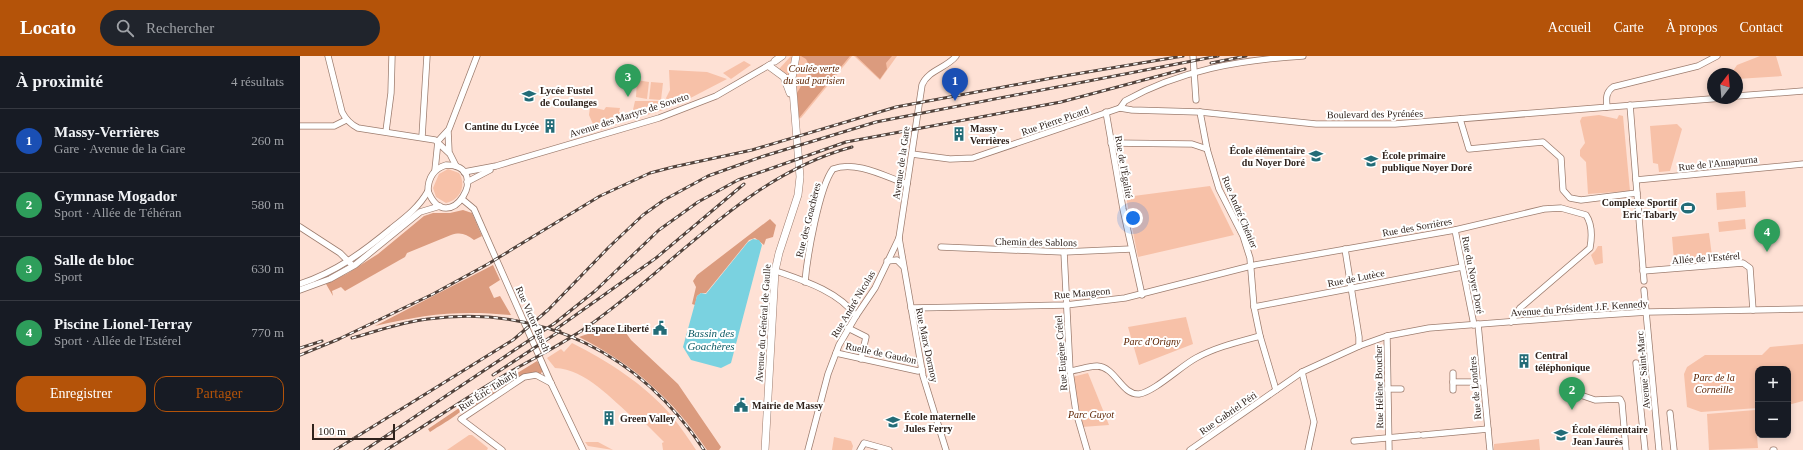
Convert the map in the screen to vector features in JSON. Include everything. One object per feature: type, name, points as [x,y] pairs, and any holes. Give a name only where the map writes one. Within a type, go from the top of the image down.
[{"type":"main road","name":"Avenue des Martyrs de Soweto","points":[[772,64],[782,56]]},
{"type":"main road","name":"Avenue du Général de Gaulle","points":[[795,200],[798,195],[800,172],[792,78],[796,56]]},
{"type":"main road","name":"Avenue du Général de Gaulle","points":[[766,450],[775,271],[795,200],[797,168],[790,93],[784,77],[772,64]]},
{"type":"street","points":[[328,56],[342,112],[346,120],[358,128],[438,142],[450,154]]},
{"type":"street","points":[[386,132],[391,93],[392,56]]},
{"type":"street","points":[[422,138],[427,56]]},
{"type":"street","points":[[300,290],[330,279],[417,208],[428,191],[430,178],[435,170],[438,154],[438,142],[448,129],[477,56]]},
{"type":"street","name":"Avenue de la Gare","points":[[899,238],[921,90],[926,78],[956,56]]},
{"type":"street","points":[[1193,56],[1196,100]]},
{"type":"street","name":"Rue Pierre Picard","points":[[912,154],[950,159],[973,158],[1120,108],[1125,101],[1136,94],[1172,78],[1195,71],[1238,62],[1303,56]]},
{"type":"street","points":[[1607,107],[1606,97],[1608,90],[1613,87],[1698,66],[1717,56]]},
{"type":"street","name":"Avenue des Martyrs de Soweto","points":[[464,172],[496,166],[686,109],[716,96],[772,64]]},
{"type":"street","points":[[1743,96],[1803,91]]},
{"type":"street","name":"Boulevard des Pyrénées","points":[[1120,108],[1132,110],[1200,112],[1316,124],[1395,124],[1707,99]]},
{"type":"street","points":[[1630,105],[1644,281]]},
{"type":"street","name":"Rue de l'Égalité","points":[[1106,112],[1131,250],[1142,295]]},
{"type":"street","name":"Rue André Chénier","points":[[1200,112],[1207,149],[1219,189],[1245,241],[1250,267],[1254,307],[1260,336],[1276,390]]},
{"type":"street","points":[[1460,119],[1469,149],[1543,142],[1561,158],[1563,190],[1570,198],[1581,200],[1637,193]]},
{"type":"street","points":[[300,126],[334,126],[346,120]]},
{"type":"street","points":[[300,284],[320,277],[350,263],[420,212],[440,206],[451,207],[462,199],[467,182],[464,172],[456,166],[450,154],[448,146],[448,129]]},
{"type":"street","points":[[422,138],[434,146],[438,154]]},
{"type":"street","points":[[1111,143],[1192,144],[1207,149]]},
{"type":"street","name":"Rue de l'Annapurna","points":[[1636,180],[1803,164]]},
{"type":"street","points":[[435,170],[446,165],[456,166]]},
{"type":"street","name":"Avenue des Martyrs de Soweto","points":[[467,182],[496,166]]},
{"type":"street","name":"Rue des Goachères","points":[[805,282],[809,246],[825,187],[833,169],[850,167],[865,169],[907,184]]},
{"type":"street","points":[[428,191],[432,199],[440,206]]},
{"type":"street","name":"Rue Victor Basch","points":[[462,199],[474,209],[551,383],[583,450]]},
{"type":"street","name":"Rue des Sorrières","points":[[1250,267],[1455,230],[1544,209],[1561,208],[1586,215],[1591,231],[1590,248],[1520,308],[1511,322]]},
{"type":"street","points":[[300,227],[350,263]]},
{"type":"street","name":"Rue du Noyer Doré","points":[[1455,230],[1476,325]]},
{"type":"street","name":"Rue André Nicolas","points":[[808,450],[828,374],[836,353],[848,328],[875,288],[899,238]]},
{"type":"street","name":"Rue Marx Dormoy","points":[[899,238],[922,369],[946,450]]},
{"type":"street","name":"Chemin des Sablons","points":[[941,247],[1064,252],[1131,250]]},
{"type":"street","points":[[1345,249],[1352,288],[1359,346]]},
{"type":"street","name":"Rue Eugène Crétel","points":[[1064,252],[1070,371],[1076,412],[1087,450]]},
{"type":"street","points":[[887,261],[897,260],[904,266]]},
{"type":"street","name":"Allée de l'Estérel","points":[[1643,272],[1743,263],[1750,268],[1753,310]]},
{"type":"street","name":"Rue Mangeon","points":[[911,308],[1066,304],[1142,295],[1250,267]]},
{"type":"street","name":"Rue de Lutèce","points":[[1254,307],[1462,267]]},
{"type":"street","points":[[779,272],[805,282],[829,294],[848,307],[856,316]]},
{"type":"street","name":"Avenue Saint-Marc","points":[[1644,290],[1648,312],[1659,450]]},
{"type":"street","name":"Avenue du Président J.F. Kennedy","points":[[1302,372],[1359,346],[1388,336],[1429,328],[1648,312],[1803,309]]},
{"type":"street","name":"Rue de Londres","points":[[1476,325],[1490,450]]},
{"type":"street","points":[[848,328],[866,337],[861,359]]},
{"type":"street","points":[[1070,371],[1097,366],[1104,368],[1128,390],[1138,394],[1148,391],[1196,358],[1224,346],[1260,336]]},
{"type":"street","name":"Rue Hélène Boucher","points":[[1388,336],[1387,389],[1389,450]]},
{"type":"street","name":"Ruelle de Gaudon","points":[[836,353],[918,371],[922,369]]},
{"type":"street","name":"Avenue Saint-Marc","points":[[1636,363],[1645,450]]},
{"type":"street","points":[[1302,372],[1314,422],[1308,450]]},
{"type":"street","name":"Rue Gabriel Péri","points":[[1190,450],[1302,372]]},
{"type":"street","points":[[1453,373],[1453,390]]},
{"type":"street","name":"Rue Éric Tabarly","points":[[502,450],[461,419],[524,377],[536,375],[551,383]]},
{"type":"street","points":[[1453,382],[1483,382]]},
{"type":"street","points":[[1387,389],[1401,389]]},
{"type":"street","points":[[1566,390],[1595,400],[1620,399],[1622,403],[1626,450]]},
{"type":"street","points":[[1670,413],[1674,450]]},
{"type":"street","name":"Rue Hélène Boucher","points":[[1354,441],[1488,429]]},
{"type":"street","points":[[860,450],[864,443],[889,450]]},
{"type":"green space","points":[[791,56],[793,59],[789,81],[779,69]]},
{"type":"green space","name":"Coulée verte du sud parisien","points":[[799,56],[852,56],[801,118],[798,119],[794,80]]},
{"type":"green space","name":"Coulée verte du sud parisien","points":[[801,56],[850,56],[799,118],[797,93],[811,69],[806,59]]},
{"type":"green space","name":"Coulée verte du sud parisien","points":[[854,56],[897,56],[880,80]]},
{"type":"green space","name":"Coulée verte du sud parisien","points":[[856,56],[892,56],[886,63],[887,69],[880,79]]},
{"type":"green space","points":[[1760,56],[1776,56],[1782,76],[1743,79],[1743,68],[1735,68],[1737,65]]},
{"type":"green space","points":[[744,61],[751,65],[731,79],[723,73]]},
{"type":"green space","points":[[669,70],[707,72],[727,79],[677,105],[668,102],[666,98],[670,90]]},
{"type":"green space","points":[[637,80],[649,82],[647,99],[636,97]]},
{"type":"green space","points":[[651,82],[663,83],[661,100],[649,99]]},
{"type":"green space","points":[[635,101],[663,101],[663,110],[596,131],[589,115],[590,107],[604,110],[606,107],[620,108],[619,112],[632,114]]},
{"type":"green space","points":[[1599,115],[1617,119],[1619,115],[1623,116],[1630,191],[1588,194],[1586,162],[1580,156],[1580,150],[1585,143],[1580,121],[1582,117]]},
{"type":"green space","points":[[1677,124],[1682,129],[1670,171],[1659,172],[1658,164],[1653,163],[1650,126]]},
{"type":"green space","points":[[448,169],[459,173],[462,187],[455,199],[446,203],[436,197],[433,188],[439,174]]},
{"type":"green space","points":[[1210,186],[1234,235],[1138,257],[1126,197]]},
{"type":"green space","points":[[1745,191],[1746,207],[1717,210],[1716,193]]},
{"type":"green space","points":[[463,210],[472,213],[482,236],[474,240],[463,234],[451,235],[407,253],[405,257],[345,291],[341,287],[332,291],[333,296],[326,284],[348,273],[378,254],[424,216],[433,213],[450,213]]},
{"type":"green space","points":[[770,219],[776,225],[773,237],[766,239],[764,245],[755,238],[749,240],[706,293],[701,293],[697,296],[695,305],[692,304],[696,287],[693,281],[697,275]]},
{"type":"green space","points":[[1745,219],[1746,229],[1719,232],[1718,222]]},
{"type":"green space","points":[[1709,233],[1712,256],[1674,260],[1672,237]]},
{"type":"green space","points":[[1598,246],[1602,246],[1603,263],[1595,265],[1591,255]]},
{"type":"green space","points":[[493,265],[500,280],[489,287],[494,298],[500,296],[511,315],[475,313],[442,314],[375,326]]},
{"type":"green space","name":"Parc d'Origny","points":[[1186,317],[1193,344],[1139,365],[1128,327]]},
{"type":"green space","points":[[618,324],[625,326],[626,333],[631,340],[678,384],[721,447],[719,450],[707,450],[666,399],[635,372],[617,359],[579,337]]},
{"type":"green space","points":[[572,343],[599,357],[625,374],[649,393],[671,415],[696,450],[663,450],[662,443],[664,442],[638,416],[635,419],[608,395],[588,380],[566,370],[555,368],[547,358],[561,349],[564,352]]},
{"type":"green space","name":"Parc de la Corneille","points":[[1803,344],[1803,401],[1791,404],[1791,366],[1755,366],[1755,408],[1701,412],[1687,407],[1684,374],[1687,367],[1705,355],[1762,355],[1770,347]]},
{"type":"green space","points":[[537,361],[543,370],[540,375],[531,373],[522,376],[476,405],[473,400]]},
{"type":"green space","name":"Parc Guyot","points":[[1088,373],[1109,425],[1082,427],[1072,377]]},
{"type":"green space","points":[[468,402],[466,406],[457,414],[430,432],[428,429]]},
{"type":"green space","points":[[1755,410],[1755,438],[1757,438],[1758,448],[1709,450],[1707,414]]},
{"type":"green space","points":[[469,435],[472,435],[488,448],[487,450],[447,450]]},
{"type":"green space","points":[[834,437],[851,441],[853,446],[852,450],[832,450]]},
{"type":"green space","points":[[1539,439],[1540,450],[1494,450],[1494,444]]},
{"type":"green space","points":[[585,442],[598,442],[613,450],[588,446]]},
{"type":"water","name":"Bassin des Goachères","points":[[753,239],[759,240],[762,245],[731,363],[721,368],[691,360],[683,347],[697,296],[701,293],[706,294],[748,242]]},
{"type":"railway","points":[[300,355],[339,339],[433,294],[488,264],[600,196],[650,173],[752,150],[896,107],[1052,78],[1183,56]]},
{"type":"railway","points":[[335,450],[513,340],[548,310],[609,247],[643,215],[664,200],[708,176],[764,156],[876,122],[1218,56]]},
{"type":"railway","points":[[1211,63],[1246,56]]},
{"type":"railway","points":[[365,450],[555,323],[595,291],[659,230],[698,202],[738,180],[846,142],[1061,102],[1185,69]]},
{"type":"railway","points":[[386,450],[514,369],[561,344],[583,330],[625,298],[716,222],[747,199],[780,178],[815,160],[852,147]]},
{"type":"railway","points":[[556,329],[656,258],[744,184]]},
{"type":"railway","points":[[352,338],[418,320],[470,316],[511,320],[549,329],[586,343],[619,363],[650,387],[679,416],[704,450]]},
{"type":"railway","points":[[493,375],[560,331]]},
{"type":"railway","points":[[300,348],[322,341]]},
{"type":"place","name":"Lycée Fustel de Coulanges","points":[[529,96]]},
{"type":"place","name":"Salle de bloc","points":[[628,97]]},
{"type":"place","name":"Massy-Verrières","points":[[955,101]]},
{"type":"place","name":"Cantine du Lycée","points":[[550,126]]},
{"type":"place","name":"Massy - Verrières","points":[[959,134]]},
{"type":"place","name":"École élémentaire du Noyer Doré","points":[[1316,156]]},
{"type":"place","name":"École primaire publique Noyer Doré","points":[[1371,161]]},
{"type":"place","name":"Complexe Sportif Eric Tabarly","points":[[1688,208]]},
{"type":"place","name":"Piscine Lionel-Terray","points":[[1767,252]]},
{"type":"place","name":"Espace Liberté","points":[[660,328]]},
{"type":"place","name":"Central téléphonique","points":[[1524,361]]},
{"type":"place","name":"Mairie de Massy","points":[[741,405]]},
{"type":"place","name":"Gymnase Mogador","points":[[1572,410]]},
{"type":"place","name":"Green Valley","points":[[609,418]]},
{"type":"place","name":"École maternelle Jules Ferry","points":[[893,422]]},
{"type":"place","name":"École élémentaire Jean Jaurès","points":[[1561,435]]}]
